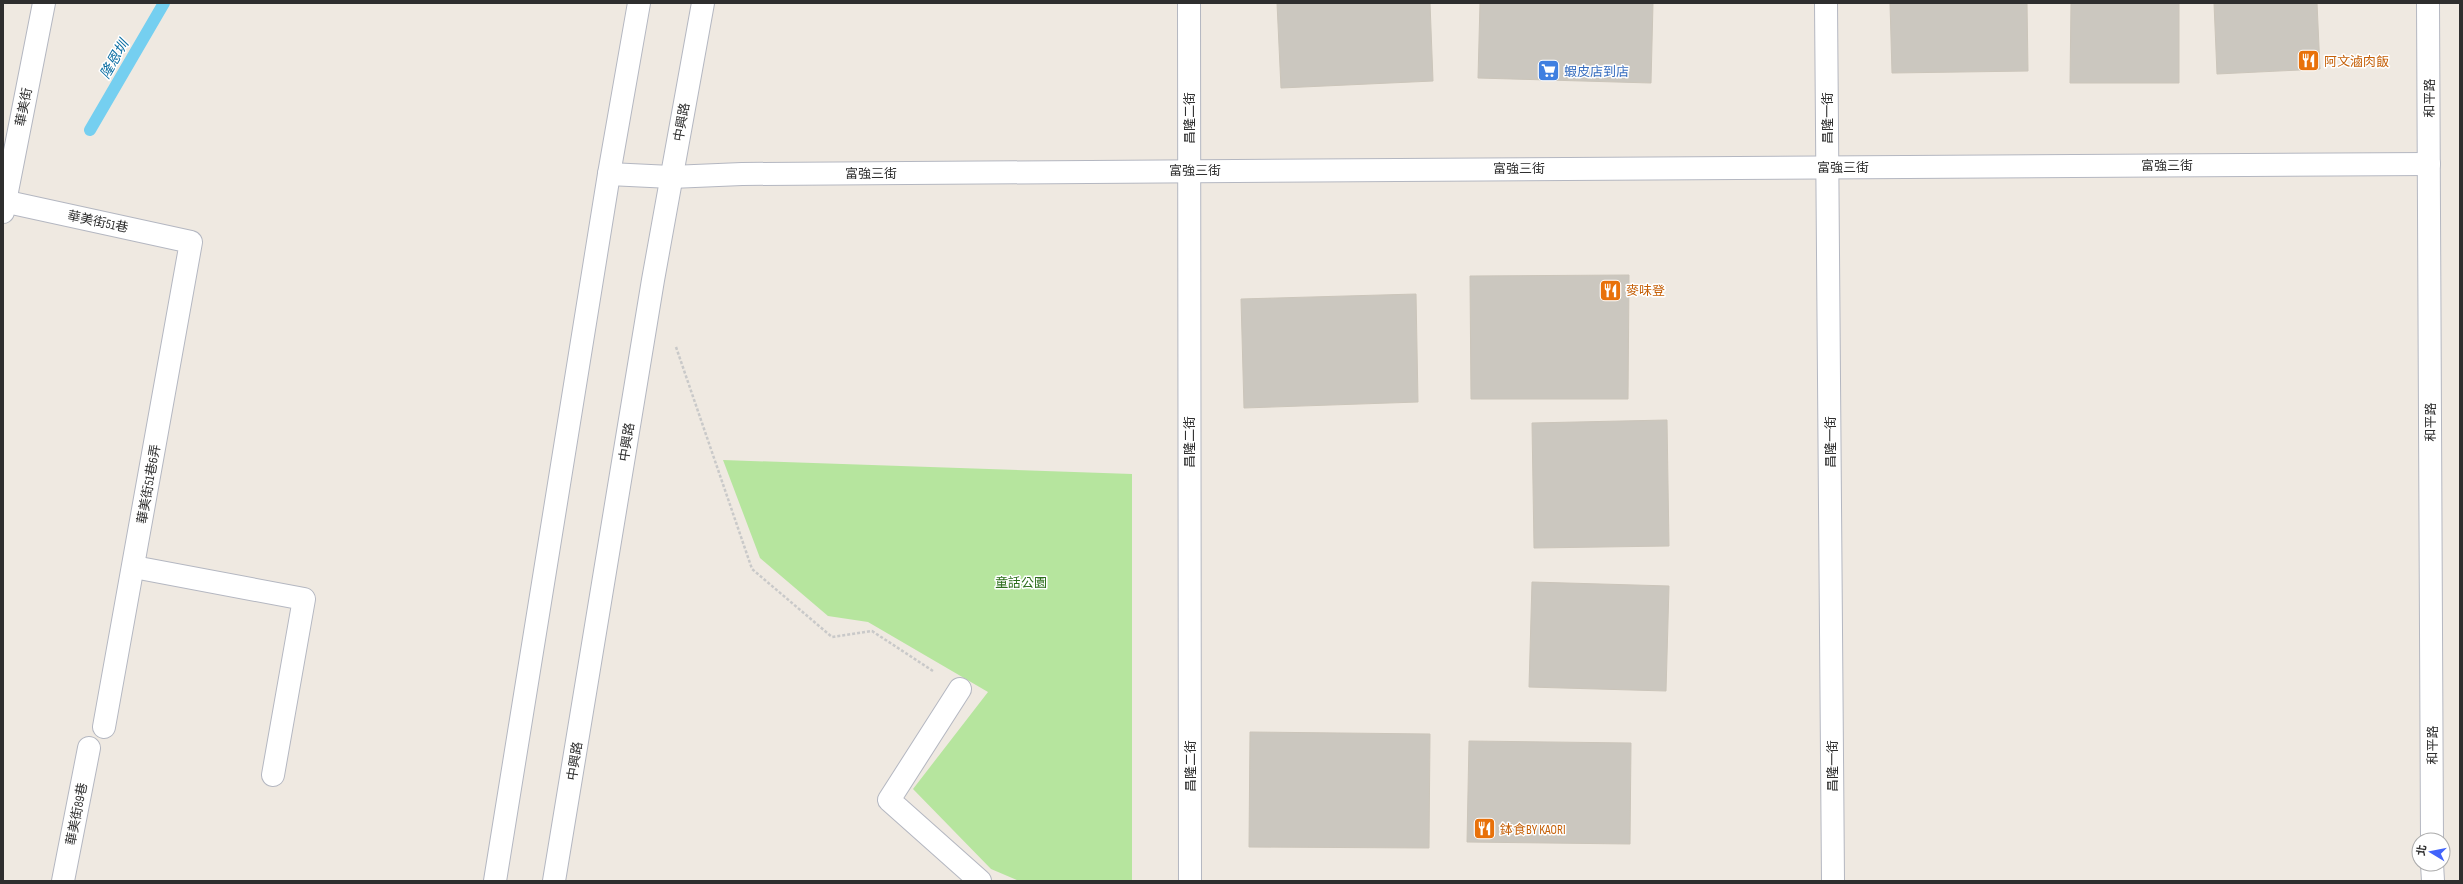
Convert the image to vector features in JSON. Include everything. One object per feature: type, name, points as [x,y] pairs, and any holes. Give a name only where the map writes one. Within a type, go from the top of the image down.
[{"type":"street","name":"華美街","points":[[4,204],[44,3]]},
{"type":"street","points":[[495,881],[609,174],[639,3]]},
{"type":"street","name":"中興路","points":[[554,881],[671,177],[703,3]]},
{"type":"street","name":"昌隆二街","points":[[1189,3],[1190,881]]},
{"type":"street","name":"昌隆一街","points":[[1826,3],[1833,881]]},
{"type":"street","name":"和平路","points":[[2428,3],[2432,832]]},
{"type":"street","name":"富強三街","points":[[609,174],[671,177],[742,174],[1189,170],[2429,164]]},
{"type":"street","name":"華美街51巷","points":[[4,204],[191,242]]},
{"type":"street","name":"華美街51巷6弄","points":[[104,727],[134,567],[191,242]]},
{"type":"street","points":[[134,567],[304,599],[273,775]]},
{"type":"street","points":[[960,689],[889,800],[980,881]]},
{"type":"street","name":"華美街89巷","points":[[63,881],[89,748]]},
{"type":"path","points":[[673,340],[752,569],[832,637],[872,631],[960,689]]},
{"type":"green space","name":"童話公園","points":[[723,460],[1132,474],[1132,881],[1019,881],[991,869],[913,789],[988,692],[868,622],[828,616],[760,558]]},
{"type":"building","points":[[1277,3],[1430,3],[1433,81],[1281,88]]},
{"type":"building","points":[[1480,3],[1653,3],[1651,83],[1478,78]]},
{"type":"building","points":[[1890,3],[2027,3],[2028,71],[1892,73]]},
{"type":"building","points":[[2071,3],[2179,3],[2179,83],[2070,83]]},
{"type":"building","points":[[2214,3],[2317,3],[2320,69],[2217,74]]},
{"type":"building","points":[[1629,275],[1628,399],[1471,399],[1470,276]]},
{"type":"building","points":[[1416,294],[1418,402],[1244,408],[1241,299]]},
{"type":"building","points":[[1667,420],[1669,546],[1534,548],[1532,423]]},
{"type":"building","points":[[1532,582],[1669,586],[1666,691],[1529,687]]},
{"type":"building","points":[[1250,732],[1430,734],[1429,848],[1249,847]]},
{"type":"building","points":[[1469,741],[1631,743],[1630,844],[1467,842]]},
{"type":"waterway","name":"隆恩圳","points":[[90,130],[164,3]]},
{"type":"place","name":"阿文滷肉飯","points":[[2308,61]]},
{"type":"place","name":"蝦皮店到店","points":[[1549,71]]},
{"type":"place","name":"麥味登","points":[[1610,290]]},
{"type":"place","name":"鉢食BY KAORI","points":[[1484,829]]}]
